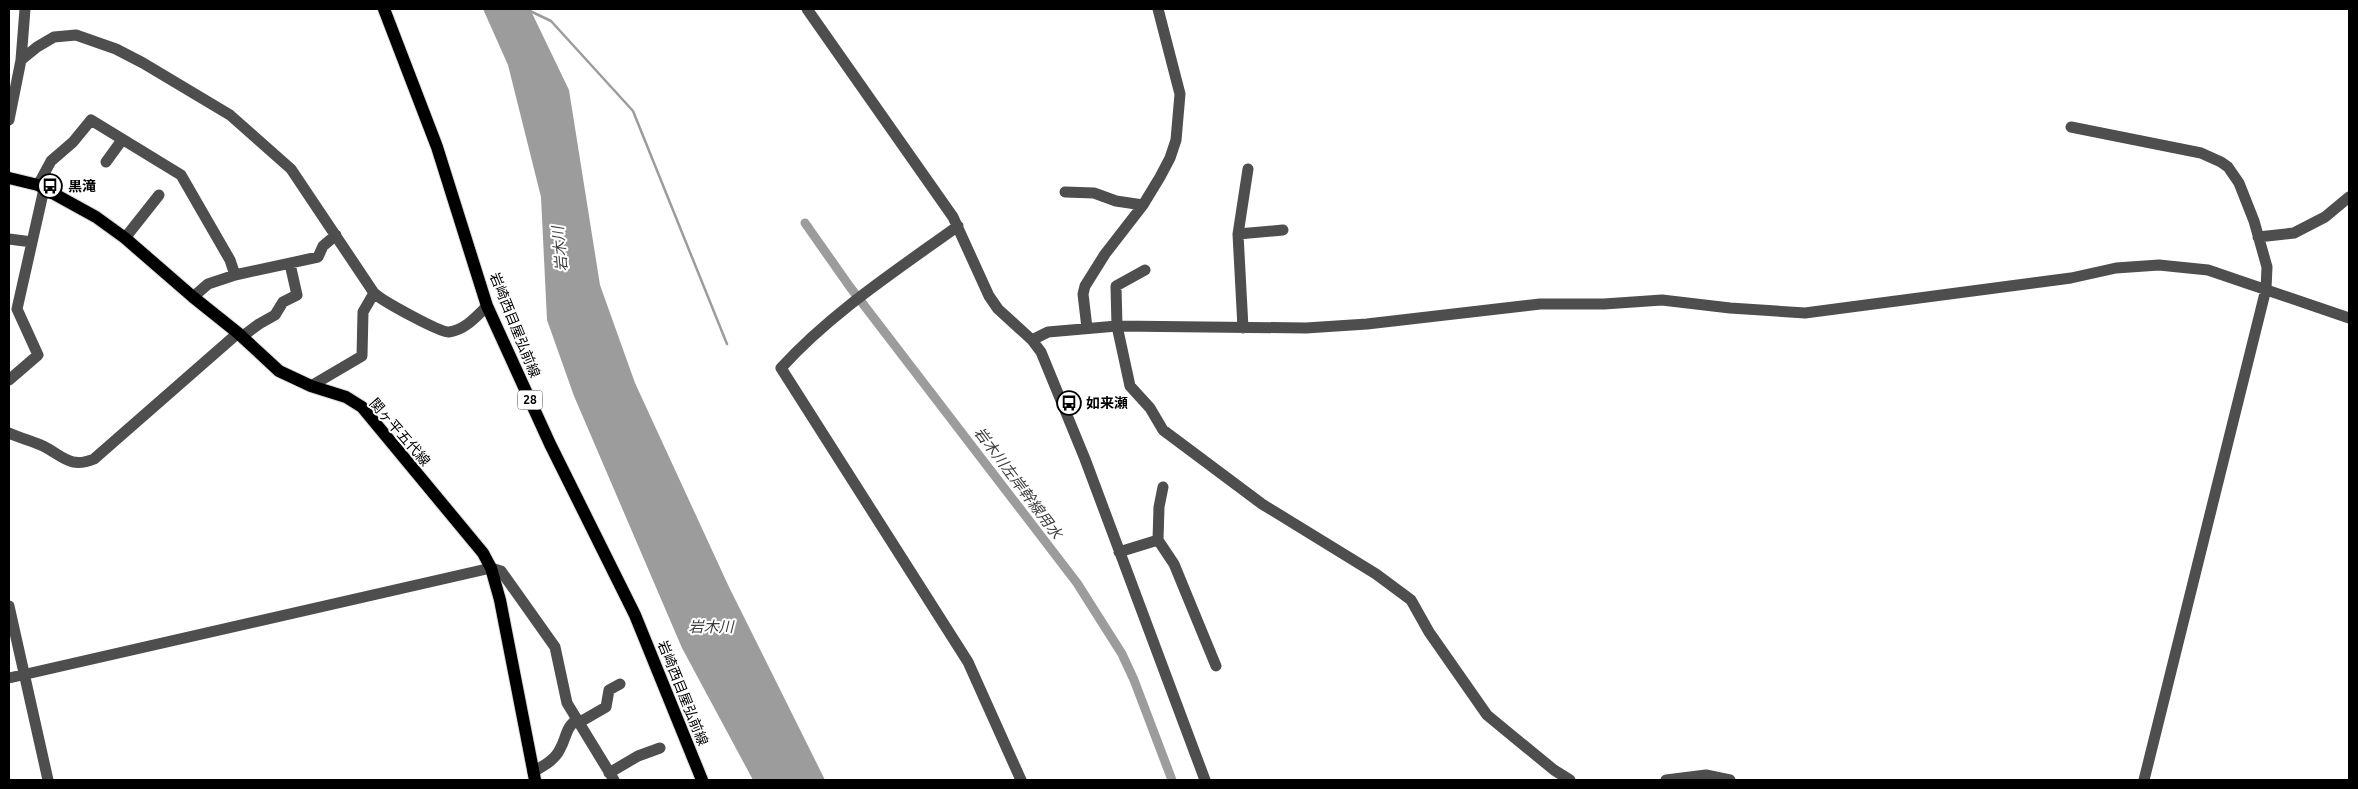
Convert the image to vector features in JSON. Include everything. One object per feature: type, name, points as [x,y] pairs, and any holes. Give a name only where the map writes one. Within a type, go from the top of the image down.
[{"type":"main road","name":"岩崎西目屋弘前線","points":[[384,9],[438,147],[487,306],[550,444],[635,615],[702,780]]},
{"type":"main road","name":"関ヶ平五代線","points":[[9,178],[41,187],[96,217],[125,238],[193,297],[240,334],[279,371],[311,386],[346,398],[362,407],[483,553],[491,568],[500,600],[534,776]]},
{"type":"street","points":[[9,120],[21,60],[25,9]]},
{"type":"street","points":[[807,9],[958,226],[989,296],[998,309],[1032,340],[1041,352],[1051,373],[1205,780]]},
{"type":"street","points":[[1087,328],[1083,294],[1085,286],[1105,254],[1143,205],[1170,158],[1176,140],[1180,94],[1158,9]]},
{"type":"street","points":[[21,60],[37,47],[54,37],[76,35],[116,49],[143,62],[230,115],[291,169],[374,293],[381,300],[418,318],[438,331],[450,332],[468,324],[487,306]]},
{"type":"street","points":[[9,380],[38,355],[17,309],[32,242],[41,187],[51,161],[73,142],[91,120],[181,175],[230,260],[235,275]]},
{"type":"street","points":[[2070,127],[2201,153],[2221,162],[2228,167],[2239,183],[2267,267],[2266,289],[2144,780]]},
{"type":"street","points":[[106,162],[122,140]]},
{"type":"street","points":[[1243,328],[1238,234],[1248,169]]},
{"type":"street","points":[[1065,192],[1094,193],[1116,201],[1143,205]]},
{"type":"street","points":[[125,238],[159,195]]},
{"type":"street","points":[[2258,237],[2294,233],[2325,217],[2349,197]]},
{"type":"street","points":[[958,226],[853,302],[802,344],[781,368],[782,373],[968,662],[1021,780]]},
{"type":"street","points":[[1238,234],[1283,230]]},
{"type":"street","points":[[193,297],[208,284],[235,275],[318,257],[323,246],[336,236]]},
{"type":"street","points":[[9,239],[32,242]]},
{"type":"street","points":[[9,433],[44,446],[64,460],[81,464],[94,459],[240,334],[275,315],[283,302],[297,294],[290,264]]},
{"type":"street","points":[[1032,340],[1048,332],[1087,328],[1117,326],[1306,328],[1367,324],[1540,304],[1604,304],[1662,300],[1730,308],[1805,313],[2071,278],[2116,268],[2159,265],[2208,270],[2266,289],[2317,309],[2349,318]]},
{"type":"street","points":[[1146,270],[1116,286],[1117,326],[1130,386],[1150,408],[1163,430],[1262,504],[1376,574],[1410,600],[1429,632],[1487,715],[1554,770],[1570,780]]},
{"type":"street","points":[[311,386],[362,356],[363,312],[374,293]]},
{"type":"street","points":[[1163,486],[1159,507],[1158,540],[1174,564],[1216,666]]},
{"type":"street","points":[[1119,552],[1158,540]]},
{"type":"street","points":[[9,678],[491,568],[501,571],[555,647],[567,702],[609,777],[638,756],[660,748]]},
{"type":"street","points":[[9,606],[48,780]]},
{"type":"street","points":[[534,776],[562,748],[570,724],[606,707],[609,690],[620,684]]},
{"type":"street","points":[[1666,780],[1706,775],[1730,780]]},
{"type":"water","name":"岩木川","points":[[483,9],[530,9],[569,90],[600,285],[635,383],[729,587],[825,780],[753,780],[682,648],[574,396],[547,320],[541,197],[508,65]]},
{"type":"waterway","points":[[530,11],[551,21],[633,111],[727,344]]},
{"type":"waterway","name":"岩木川左岸幹線用水","points":[[805,223],[850,287],[1077,583],[1122,654],[1134,680],[1172,780]]},
{"type":"place","name":"黒滝","points":[[50,186]]},
{"type":"place","name":"如来瀬","points":[[1069,403]]}]
